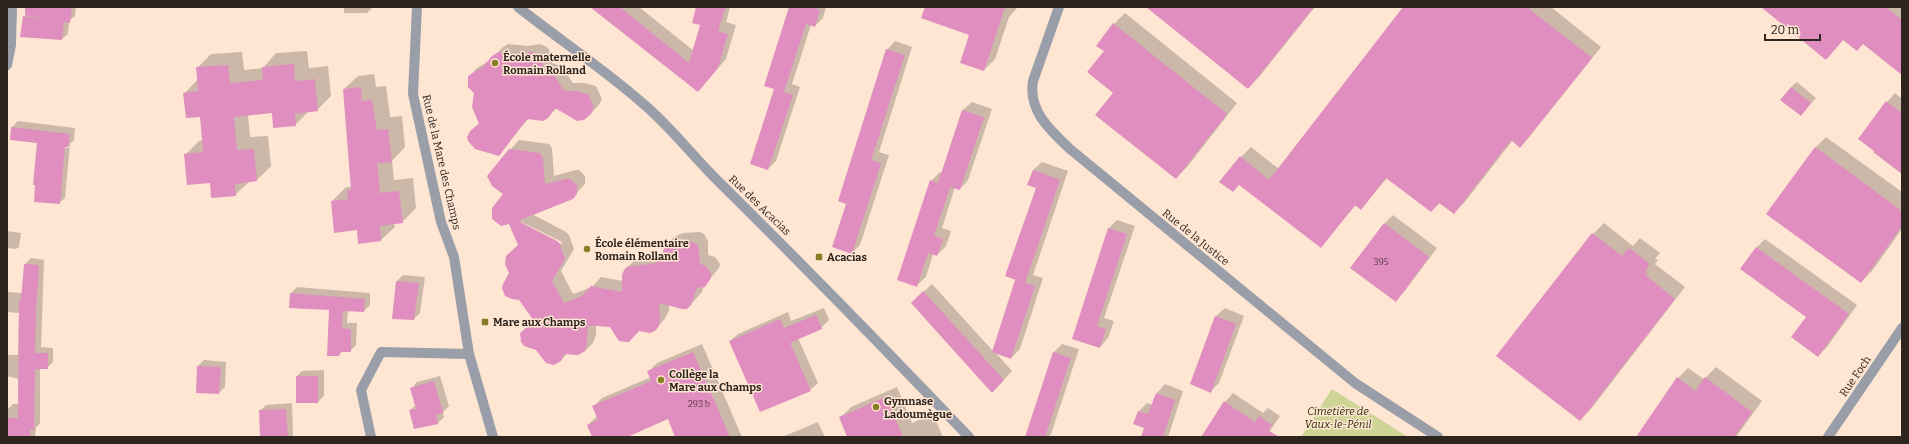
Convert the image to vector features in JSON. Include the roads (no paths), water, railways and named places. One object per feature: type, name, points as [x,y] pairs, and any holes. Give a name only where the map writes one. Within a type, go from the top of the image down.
[{"type":"street","points":[[7,65],[11,45],[9,18],[12,7]]},
{"type":"street","name":"Rue de la Mare des Champs","points":[[418,7],[413,94],[441,222],[454,257],[469,354],[493,437]]},
{"type":"street","name":"Rue des Acacias","points":[[518,7],[555,37],[599,67],[648,108],[701,164],[850,312],[969,437]]},
{"type":"street","name":"Rue de la Justice","points":[[1059,7],[1033,81],[1032,90],[1040,117],[1052,132],[1070,149],[1355,382],[1438,437]]},
{"type":"street","name":"Rue Foch","points":[[1828,437],[1902,328]]},
{"type":"street","points":[[371,437],[361,390],[381,352],[469,354]]},
{"type":"place","name":"École maternelle Romain Rolland","points":[[495,63]]},
{"type":"place","name":"École élémentaire Romain Rolland","points":[[587,249]]},
{"type":"place","name":"Acacias","points":[[819,257]]},
{"type":"place","name":"Mare aux Champs","points":[[485,322]]},
{"type":"place","name":"Collège la Mare aux Champs","points":[[661,380]]},
{"type":"place","name":"Gymnase Ladoumègue","points":[[876,407]]},
{"type":"park label","name":"Cimetière de Vaux-le-Pénil","points":[[1338,417]]}]
